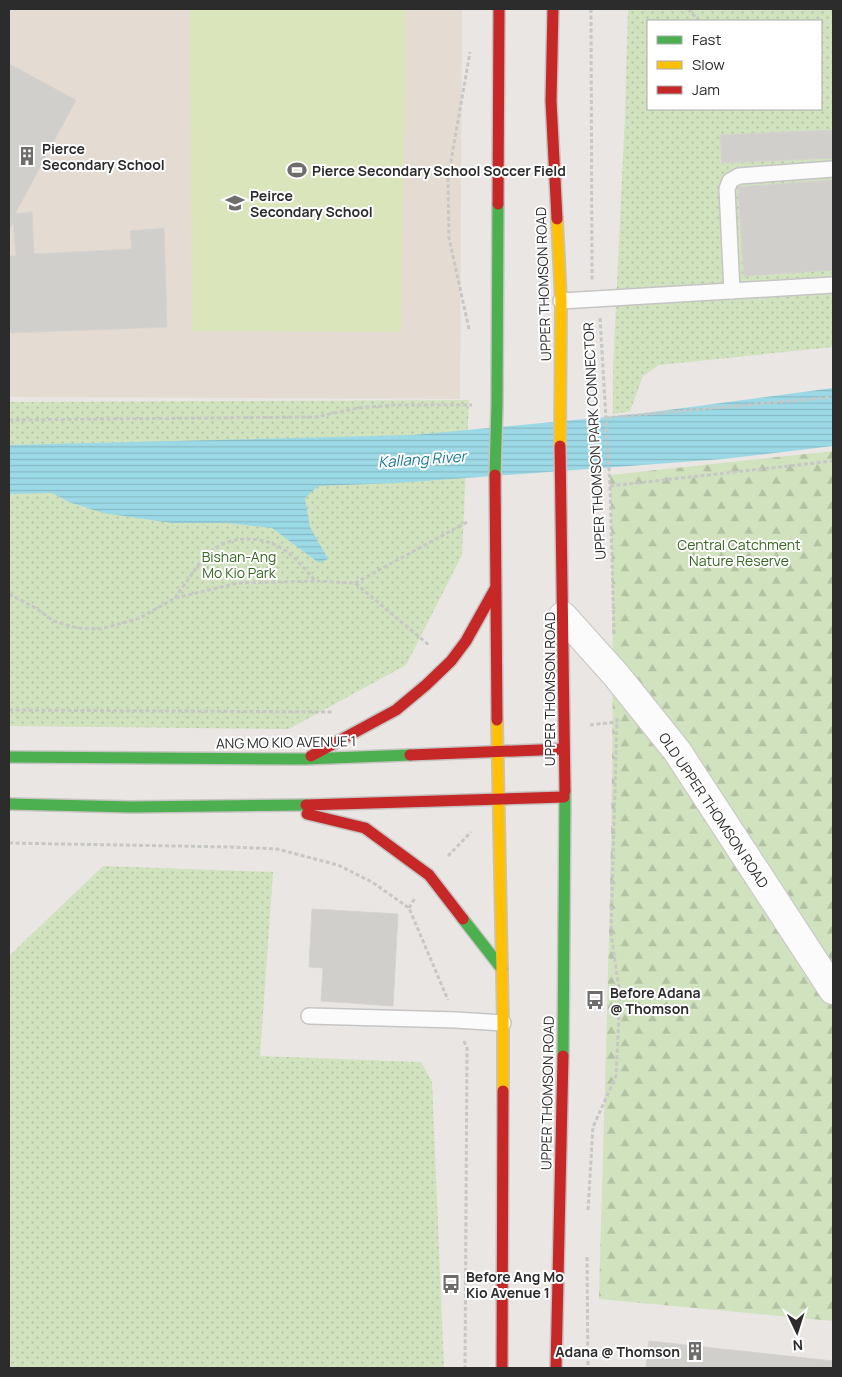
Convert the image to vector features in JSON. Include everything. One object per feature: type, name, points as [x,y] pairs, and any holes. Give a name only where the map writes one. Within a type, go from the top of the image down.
[{"type":"main road","points":[[499,9],[495,589],[503,1023],[502,1368]]},
{"type":"main road","name":"UPPER THOMSON ROAD","points":[[553,9],[551,101],[561,301],[560,418],[564,749],[564,998],[556,1368]]},
{"type":"main road","points":[[305,759],[396,710],[426,684],[451,661],[466,641],[495,589]]},
{"type":"main road","name":"ANG MO KIO AVENUE 1","points":[[9,756],[305,759],[564,749]]},
{"type":"main road","points":[[9,804],[131,808],[273,806],[564,797]]},
{"type":"main road","points":[[273,806],[365,828],[429,875],[502,969]]},
{"type":"street","name":"OLD UPPER THOMSON ROAD","points":[[563,616],[616,675],[677,751],[833,990]]},
{"type":"lane","points":[[732,291],[727,189],[730,181],[739,176],[833,168]]},
{"type":"lane","points":[[561,301],[833,285]]},
{"type":"lane","points":[[309,1016],[503,1023]]},
{"type":"path","name":"UPPER THOMSON PARK CONNECTOR","points":[[588,1219],[593,1127],[616,1076],[620,995],[611,933],[617,722],[610,486],[601,320],[592,299],[592,9]]},
{"type":"path","points":[[688,9],[698,20]]},
{"type":"path","points":[[470,330],[449,238],[448,178],[472,46]]},
{"type":"path","points":[[605,418],[833,397]]},
{"type":"path","points":[[9,420],[316,417],[358,408],[472,404],[473,414]]},
{"type":"path","points":[[610,486],[833,461]]},
{"type":"path","points":[[9,594],[34,607],[54,621],[77,628],[101,629],[140,618],[175,598],[238,583],[316,581],[355,583],[470,520]]},
{"type":"path","points":[[175,598],[206,556],[220,545],[236,540],[254,538],[271,543],[286,551],[316,581]]},
{"type":"path","points":[[355,583],[436,650]]},
{"type":"path","points":[[9,710],[338,712]]},
{"type":"path","points":[[9,843],[277,849],[338,865],[372,882],[408,908],[467,1048],[465,1368]]},
{"type":"path","points":[[587,1256],[588,1368]]},
{"type":"shaded area","name":"Peirce Secondary School","points":[[9,9],[462,9],[460,399],[9,397]]},
{"type":"green space","name":"Pierce Secondary School Soccer Field","points":[[190,9],[406,9],[401,332],[192,331]]},
{"type":"green space","points":[[628,9],[833,9],[833,347],[659,365],[643,376],[630,411],[613,414],[613,369]]},
{"type":"green space","name":"Bishan-Ang Mo Kio Park","points":[[469,400],[462,555],[406,665],[289,729],[9,726],[9,402]]},
{"type":"green space","name":"Central Catchment Nature Reserve","points":[[833,451],[833,1321],[599,1299],[612,784],[613,681],[610,475]]},
{"type":"green space","points":[[103,866],[273,872],[260,1056],[421,1062],[432,1082],[444,1368],[9,1368],[9,956]]},
{"type":"water","name":"Kallang River","points":[[833,388],[833,446],[723,459],[398,483],[318,486],[305,498],[310,527],[328,559],[319,563],[272,528],[226,523],[172,523],[103,513],[69,502],[52,493],[9,494],[9,445],[413,435],[638,414]]},
{"type":"building","name":"Pierce Secondary School","points":[[9,64],[76,100],[15,214],[32,212],[34,254],[132,249],[130,231],[164,228],[167,327],[9,333],[9,256],[16,256],[13,222],[9,230]]},
{"type":"building","points":[[833,130],[833,158],[722,163],[720,135]]},
{"type":"building","points":[[833,180],[833,270],[744,276],[738,187]]},
{"type":"building","points":[[312,909],[398,914],[393,1006],[321,1001],[323,968],[309,967]]},
{"type":"building","name":"Adana @ Thomson","points":[[649,1341],[833,1361],[833,1368],[646,1368]]},
{"type":"traffic: fast","points":[[495,475],[498,204]]},
{"type":"traffic: fast","points":[[9,757],[305,759],[410,755]]},
{"type":"traffic: fast","points":[[563,1056],[565,791]]},
{"type":"traffic: fast","points":[[9,804],[131,807],[306,805]]},
{"type":"traffic: fast","points":[[463,919],[502,969]]},
{"type":"traffic: slow","points":[[557,219],[561,301],[560,446]]},
{"type":"traffic: slow","points":[[497,720],[503,1091]]},
{"type":"traffic: jam","points":[[498,204],[499,9]]},
{"type":"traffic: jam","points":[[553,9],[551,101],[557,219]]},
{"type":"traffic: jam","points":[[560,446],[565,791]]},
{"type":"traffic: jam","points":[[495,475],[497,720]]},
{"type":"traffic: jam","points":[[311,756],[396,710],[426,685],[451,661],[466,641],[495,589]]},
{"type":"traffic: jam","points":[[410,755],[564,749]]},
{"type":"traffic: jam","points":[[306,805],[564,797]]},
{"type":"traffic: jam","points":[[307,814],[365,828],[429,875],[463,919]]},
{"type":"traffic: jam","points":[[556,1368],[563,1056]]},
{"type":"traffic: jam","points":[[502,1368],[503,1091]]},
{"type":"place","name":"Pierce Secondary School","points":[[27,156]]},
{"type":"place","name":"Pierce Secondary School Soccer Field","points":[[297,170]]},
{"type":"place","name":"Peirce Secondary School","points":[[235,203]]},
{"type":"place","name":"Before Adana @ Thomson","points":[[595,1000]]},
{"type":"place","name":"Before Ang Mo Kio Avenue 1","points":[[451,1284]]},
{"type":"place","name":"Adana @ Thomson","points":[[695,1351]]}]
